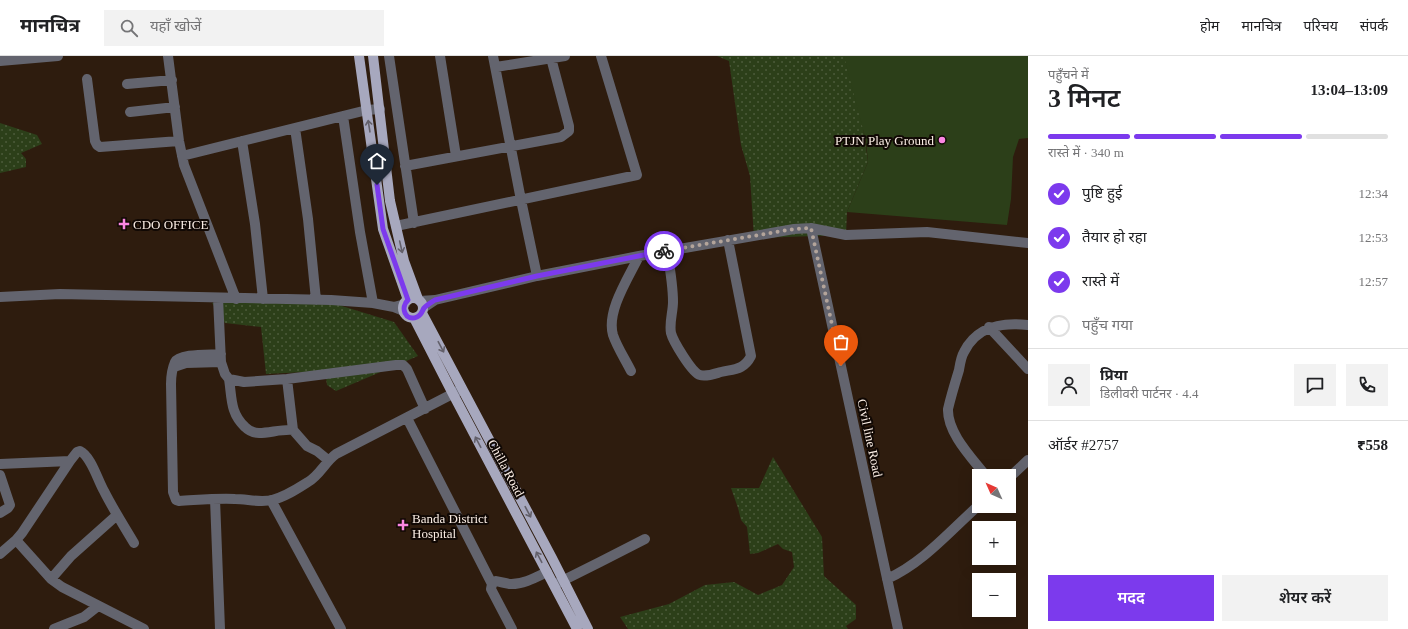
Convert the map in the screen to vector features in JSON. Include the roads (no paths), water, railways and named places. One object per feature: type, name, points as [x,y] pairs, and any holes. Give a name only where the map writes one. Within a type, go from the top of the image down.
[{"type":"main road","name":"Chilla Road","points":[[360,56],[383,229],[414,307],[453,394],[576,629]]},
{"type":"main road","points":[[373,56],[390,201],[414,307],[463,389],[588,629]]},
{"type":"main road","points":[[504,491],[514,485]]},
{"type":"street","points":[[6,59],[58,56]]},
{"type":"street","points":[[168,56],[179,141],[187,174],[236,299]]},
{"type":"street","points":[[389,56],[414,223]]},
{"type":"street","points":[[440,56],[456,156]]},
{"type":"street","points":[[493,56],[537,276]]},
{"type":"street","points":[[496,67],[564,56]]},
{"type":"street","points":[[396,226],[637,175],[601,56]]},
{"type":"street","points":[[405,166],[561,137],[568,131],[568,126],[551,58]]},
{"type":"street","points":[[87,78],[95,141],[100,148],[179,141]]},
{"type":"street","points":[[127,84],[172,80]]},
{"type":"street","points":[[130,112],[175,107]]},
{"type":"street","points":[[182,156],[367,110],[380,109]]},
{"type":"street","points":[[343,116],[360,232],[373,303]]},
{"type":"street","points":[[295,128],[308,219],[316,300]]},
{"type":"street","points":[[242,141],[255,224],[263,299]]},
{"type":"street","points":[[0,297],[60,294],[316,300],[373,303],[394,307],[414,307],[435,300],[537,276],[639,256],[794,229],[811,228],[846,235],[927,232],[1028,243]]},
{"type":"street","name":"Civil line Road","points":[[811,228],[898,629]]},
{"type":"street","points":[[667,251],[672,291],[671,334],[692,370],[701,376],[708,375],[742,367],[748,363],[751,356],[728,240]]},
{"type":"street","points":[[631,371],[615,342],[612,316],[639,256]]},
{"type":"street","points":[[218,298],[221,358],[225,374],[229,378],[244,382],[286,379],[396,364],[403,365],[407,369],[425,409]]},
{"type":"street","points":[[981,469],[962,445],[950,425],[948,417],[948,409],[963,352],[971,341],[983,330],[989,327],[997,325],[1028,325]]},
{"type":"street","points":[[989,327],[1028,369]]},
{"type":"street","points":[[221,358],[182,356],[175,362],[171,384],[174,497],[179,501],[215,499],[271,500],[290,493],[310,481],[328,460],[336,454],[463,389]]},
{"type":"street","points":[[229,378],[234,414],[238,421],[249,431],[261,433],[293,430]]},
{"type":"street","points":[[286,379],[293,430],[307,446],[317,451],[328,460]]},
{"type":"street","points":[[407,418],[492,584],[491,589],[512,629]]},
{"type":"street","points":[[0,554],[16,540],[70,461],[77,452],[80,451],[84,453],[117,515],[134,543]]},
{"type":"street","points":[[1016,471],[1028,460]]},
{"type":"street","points":[[0,464],[70,461]]},
{"type":"street","points":[[0,475],[10,505],[0,513]]},
{"type":"street","points":[[215,499],[220,629]]},
{"type":"street","points":[[271,500],[341,629]]},
{"type":"street","points":[[888,579],[908,568],[972,511]]},
{"type":"street","points":[[51,579],[71,556],[117,515]]},
{"type":"street","points":[[553,585],[564,581],[645,539]]},
{"type":"street","points":[[16,540],[51,579],[129,626],[144,629]]},
{"type":"street","points":[[492,584],[496,581],[510,584],[519,583],[531,580],[547,572]]},
{"type":"street","points":[[54,629],[84,617],[98,606]]},
{"type":"place","name":"PTJN Play Ground","points":[[942,140]]},
{"type":"place","name":"CDO OFFICE","points":[[124,224]]},
{"type":"place","name":"Banda District Hospital","points":[[403,525]]}]
